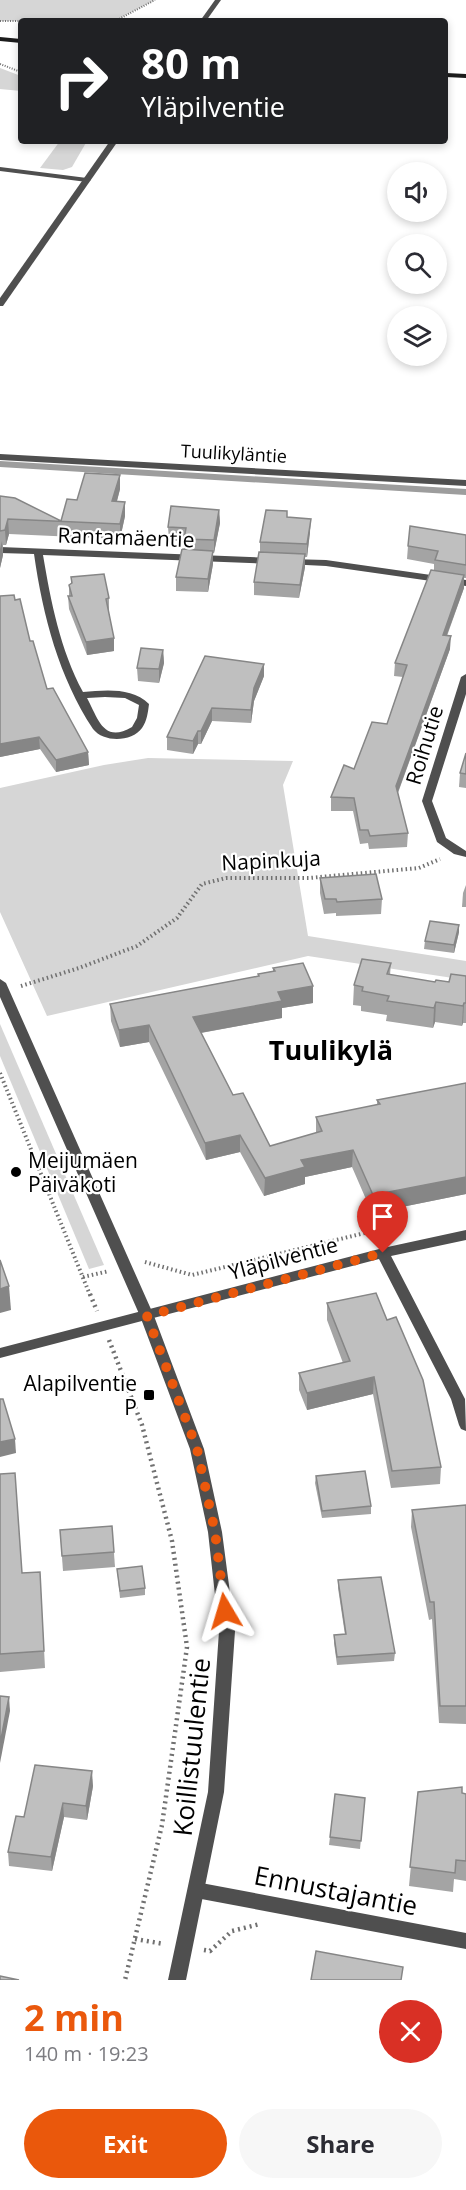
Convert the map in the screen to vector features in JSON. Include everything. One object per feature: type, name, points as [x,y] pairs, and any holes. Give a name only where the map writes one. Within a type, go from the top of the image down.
[{"type":"main road","points":[[0,39],[18,41]]},
{"type":"main road","points":[[448,75],[466,76]]},
{"type":"street","points":[[205,18],[218,0]]},
{"type":"street","points":[[0,304],[112,144]]},
{"type":"street","points":[[0,170],[87,180]]},
{"type":"street","name":"Tuulikyläntie","points":[[0,457],[466,483]]},
{"type":"street","name":"Rantamäentie","points":[[0,550],[326,563],[466,583]]},
{"type":"street","points":[[38,552],[47,614],[59,654],[79,696],[100,732],[113,737],[132,732],[143,718],[144,704],[133,696],[112,693],[79,696]]},
{"type":"street","name":"Roihutie","points":[[462,853],[441,840],[427,801],[466,676]]},
{"type":"street","name":"Koillistuulentie","points":[[2,988],[147,1316],[197,1449],[215,1532],[227,1631],[216,1792],[177,1980]]},
{"type":"street","name":"Yläpilventie","points":[[0,1353],[383,1253],[466,1235]]},
{"type":"street","points":[[383,1253],[462,1398],[466,1425]]},
{"type":"street","name":"Ennustajantie","points":[[196,1890],[466,1941]]},
{"type":"path","points":[[121,18],[155,0]]},
{"type":"path","points":[[0,21],[18,21]]},
{"type":"path","points":[[0,64],[18,71]]},
{"type":"path","name":"Napinkuja","points":[[2,988],[79,968],[136,946],[177,918],[202,884],[226,878],[309,878],[419,868],[462,853]]},
{"type":"path","points":[[0,1073],[142,1425],[172,1540],[187,1647],[162,1825],[125,1980]]},
{"type":"path","points":[[83,1277],[145,1262],[192,1275],[369,1232]]},
{"type":"shaded area","points":[[0,0],[155,0],[120,18],[18,18],[18,21],[0,21]]},
{"type":"shaded area","points":[[0,68],[18,75],[18,91],[0,89]]},
{"type":"shaded area","points":[[58,144],[85,144],[72,167],[63,170],[40,168]]},
{"type":"shaded area","points":[[148,758],[293,761],[283,785],[308,936],[466,961],[466,980],[308,956],[47,1016],[0,912],[0,788],[104,765]]},
{"type":"shaded area","points":[[0,1024],[104,1265],[89,1269],[0,1056]]},
{"type":"building","points":[[85,473],[120,475],[112,501],[125,502],[120,524],[8,519],[5,530],[0,531],[0,496],[15,498],[61,521],[67,499],[77,500]]},
{"type":"building","points":[[171,506],[219,510],[214,540],[184,539],[186,528],[168,527]]},
{"type":"building","points":[[266,510],[287,511],[287,517],[311,519],[307,544],[260,542]]},
{"type":"building","points":[[410,526],[466,535],[466,565],[435,560],[438,551],[408,546]]},
{"type":"building","points":[[182,549],[213,551],[208,579],[176,577]]},
{"type":"building","points":[[259,552],[305,554],[300,585],[254,582]]},
{"type":"building","points":[[431,570],[464,575],[443,635],[451,636],[396,786],[408,833],[370,836],[368,830],[360,830],[354,798],[331,797],[344,765],[354,769],[372,722],[387,724],[407,665],[395,663]]},
{"type":"building","points":[[104,574],[109,598],[106,599],[114,638],[86,642],[68,596],[72,596],[69,585],[72,583],[71,577]]},
{"type":"building","points":[[14,595],[15,600],[20,599],[30,641],[33,641],[47,689],[53,688],[88,752],[56,760],[39,737],[0,744],[0,596]]},
{"type":"building","points":[[141,648],[163,650],[159,669],[137,668]]},
{"type":"building","points":[[205,656],[264,664],[254,688],[251,710],[212,708],[201,731],[198,731],[193,741],[167,737]]},
{"type":"building","points":[[466,753],[466,774],[460,773]]},
{"type":"building","points":[[376,874],[382,899],[337,902],[336,899],[325,899],[320,878]]},
{"type":"building","points":[[430,921],[459,925],[454,945],[425,941]]},
{"type":"building","points":[[362,959],[391,963],[387,974],[435,982],[436,980],[449,982],[451,974],[466,976],[466,1003],[463,1006],[436,1002],[434,1008],[387,1001],[389,996],[362,991],[363,987],[354,985]]},
{"type":"building","points":[[303,963],[313,986],[278,992],[282,1001],[193,1017],[233,1095],[243,1093],[270,1146],[322,1131],[316,1117],[380,1104],[377,1100],[466,1083],[466,1177],[373,1195],[353,1150],[301,1160],[305,1167],[265,1178],[240,1135],[205,1143],[149,1025],[119,1030],[110,1004],[259,976],[258,974],[275,971],[273,968]]},
{"type":"building","points":[[0,1260],[9,1286],[0,1289]]},
{"type":"building","points":[[376,1293],[387,1320],[396,1317],[423,1380],[441,1467],[392,1471],[374,1377],[307,1393],[299,1373],[350,1361],[327,1303]]},
{"type":"building","points":[[0,1399],[3,1399],[15,1439],[0,1442]]},
{"type":"building","points":[[365,1471],[371,1506],[322,1511],[316,1476]]},
{"type":"building","points":[[15,1473],[22,1573],[40,1572],[44,1651],[0,1654],[0,1474]]},
{"type":"building","points":[[466,1505],[466,1706],[440,1706],[434,1602],[430,1602],[412,1510]]},
{"type":"building","points":[[112,1526],[114,1552],[62,1556],[60,1530]]},
{"type":"building","points":[[142,1566],[145,1588],[120,1591],[117,1569]]},
{"type":"building","points":[[381,1577],[395,1653],[337,1657],[334,1635],[346,1634],[338,1580]]},
{"type":"building","points":[[0,1696],[9,1697],[0,1744]]},
{"type":"building","points":[[35,1765],[92,1771],[86,1806],[63,1803],[51,1857],[8,1852],[16,1816],[24,1817]]},
{"type":"building","points":[[462,1787],[462,1793],[466,1794],[466,1861],[456,1860],[455,1873],[410,1867],[418,1792]]},
{"type":"building","points":[[335,1794],[365,1798],[361,1841],[330,1837]]},
{"type":"building","points":[[316,1951],[403,1967],[401,1980],[311,1980]]},
{"type":"building","points":[[0,1976],[19,1980],[0,1980]]},
{"type":"waterway","points":[[0,464],[466,492]]},
{"type":"place","name":"Meijumäen Päiväkoti","points":[[16,1172]]},
{"type":"place","name":"Alapilventie P","points":[[149,1395]]},
{"type":"district","name":"Tuulikylä","points":[[331,1049]]},
{"type":"route","points":[[225,1611],[215,1532],[197,1449],[147,1316],[383,1253]]}]
